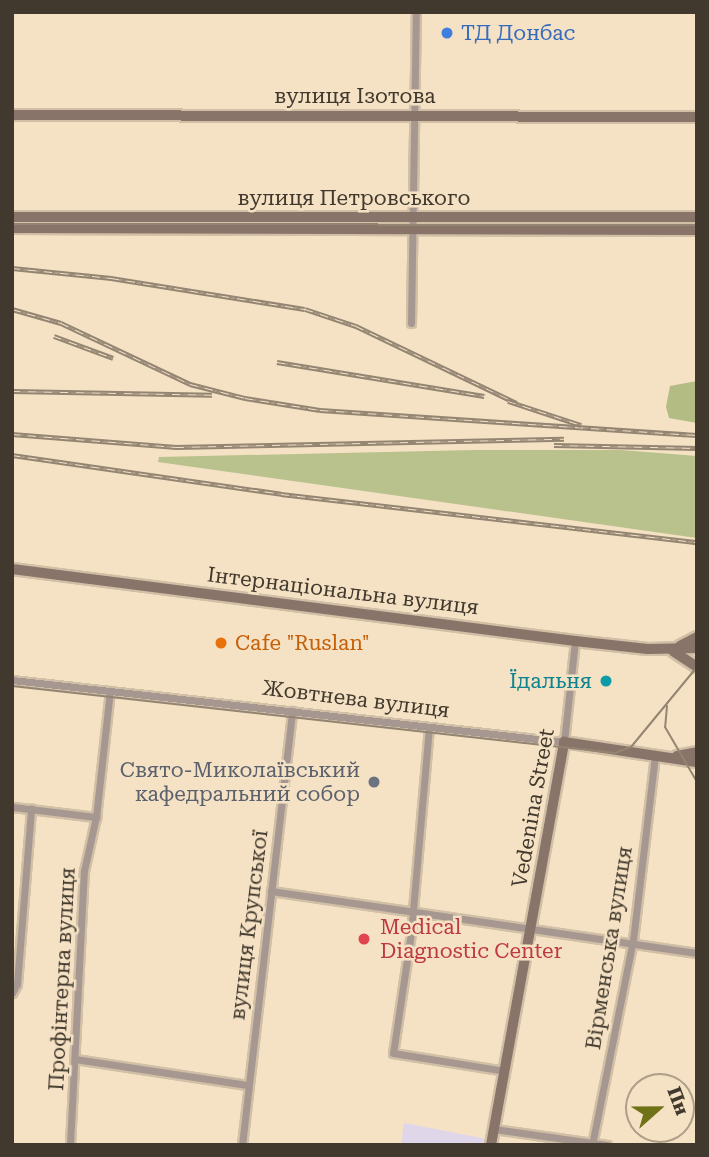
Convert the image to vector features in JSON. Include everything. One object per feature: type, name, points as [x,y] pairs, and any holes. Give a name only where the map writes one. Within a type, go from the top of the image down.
[{"type":"main road","name":"вулиця Ізотова","points":[[12,116],[697,117]]},
{"type":"main road","name":"вулиця Петровського","points":[[12,217],[697,217]]},
{"type":"main road","name":"вулиця Петровського","points":[[12,228],[697,230]]},
{"type":"main road","name":"Інтернаціональна вулиця","points":[[12,569],[575,641],[670,650],[697,648]]},
{"type":"main road","points":[[670,650],[697,637]]},
{"type":"main road","name":"Інтернаціональна вулиця","points":[[670,650],[694,662]]},
{"type":"main road","name":"Жовтнева вулиця","points":[[564,742],[660,757],[696,759]]},
{"type":"main road","name":"Vedenina Street","points":[[491,1145],[564,742]]},
{"type":"street","points":[[411,323],[416,12]]},
{"type":"street","name":"Vedenina Street","points":[[564,742],[575,641]]},
{"type":"street","name":"Жовтнева вулиця","points":[[12,680],[564,742]]},
{"type":"street","name":"Профінтерна вулиця","points":[[71,1145],[84,871],[96,817],[110,691]]},
{"type":"street","name":"вулиця Крупської","points":[[242,1145],[292,711]]},
{"type":"street","points":[[429,727],[411,913],[393,1054],[505,1072]]},
{"type":"street","name":"Вірменська вулиця","points":[[592,1143],[633,940],[660,757]]},
{"type":"street","points":[[12,807],[96,817]]},
{"type":"street","points":[[12,993],[17,984],[31,809]]},
{"type":"street","points":[[271,891],[411,913],[633,940],[697,953]]},
{"type":"street","points":[[75,1059],[247,1085]]},
{"type":"street","points":[[494,1129],[607,1145]]},
{"type":"shaded area","points":[[404,1123],[487,1139],[486,1145],[401,1145]]},
{"type":"green space","points":[[697,381],[697,423],[669,418],[666,407],[670,386]]},
{"type":"green space","points":[[474,450],[621,450],[697,456],[697,538],[158,462],[159,457]]},
{"type":"tram line","points":[[12,224],[697,225]]},
{"type":"tram line","points":[[12,686],[615,753],[631,747],[697,667]]},
{"type":"tram line","points":[[667,706],[665,727],[697,782]]},
{"type":"railway","points":[[12,268],[111,278],[305,309],[356,326],[517,403]]},
{"type":"railway","points":[[12,309],[61,323],[190,384],[245,398],[320,410],[697,435]]},
{"type":"railway","points":[[54,336],[113,358]]},
{"type":"railway","points":[[277,362],[484,396]]},
{"type":"railway","points":[[12,391],[212,395]]},
{"type":"railway","points":[[508,401],[581,425]]},
{"type":"railway","points":[[12,434],[176,447],[564,439]]},
{"type":"railway","points":[[554,445],[697,448]]},
{"type":"railway","points":[[12,455],[281,494],[697,542]]},
{"type":"place","name":"ТД Донбас","points":[[447,33]]},
{"type":"place","name":"Cafe \"Ruslan\"","points":[[221,643]]},
{"type":"place","name":"Їдальня","points":[[606,681]]},
{"type":"place","name":"Свято-Миколаївський кафедральний собор","points":[[374,782]]},
{"type":"place","name":"Medical Diagnostic Center","points":[[364,939]]}]
